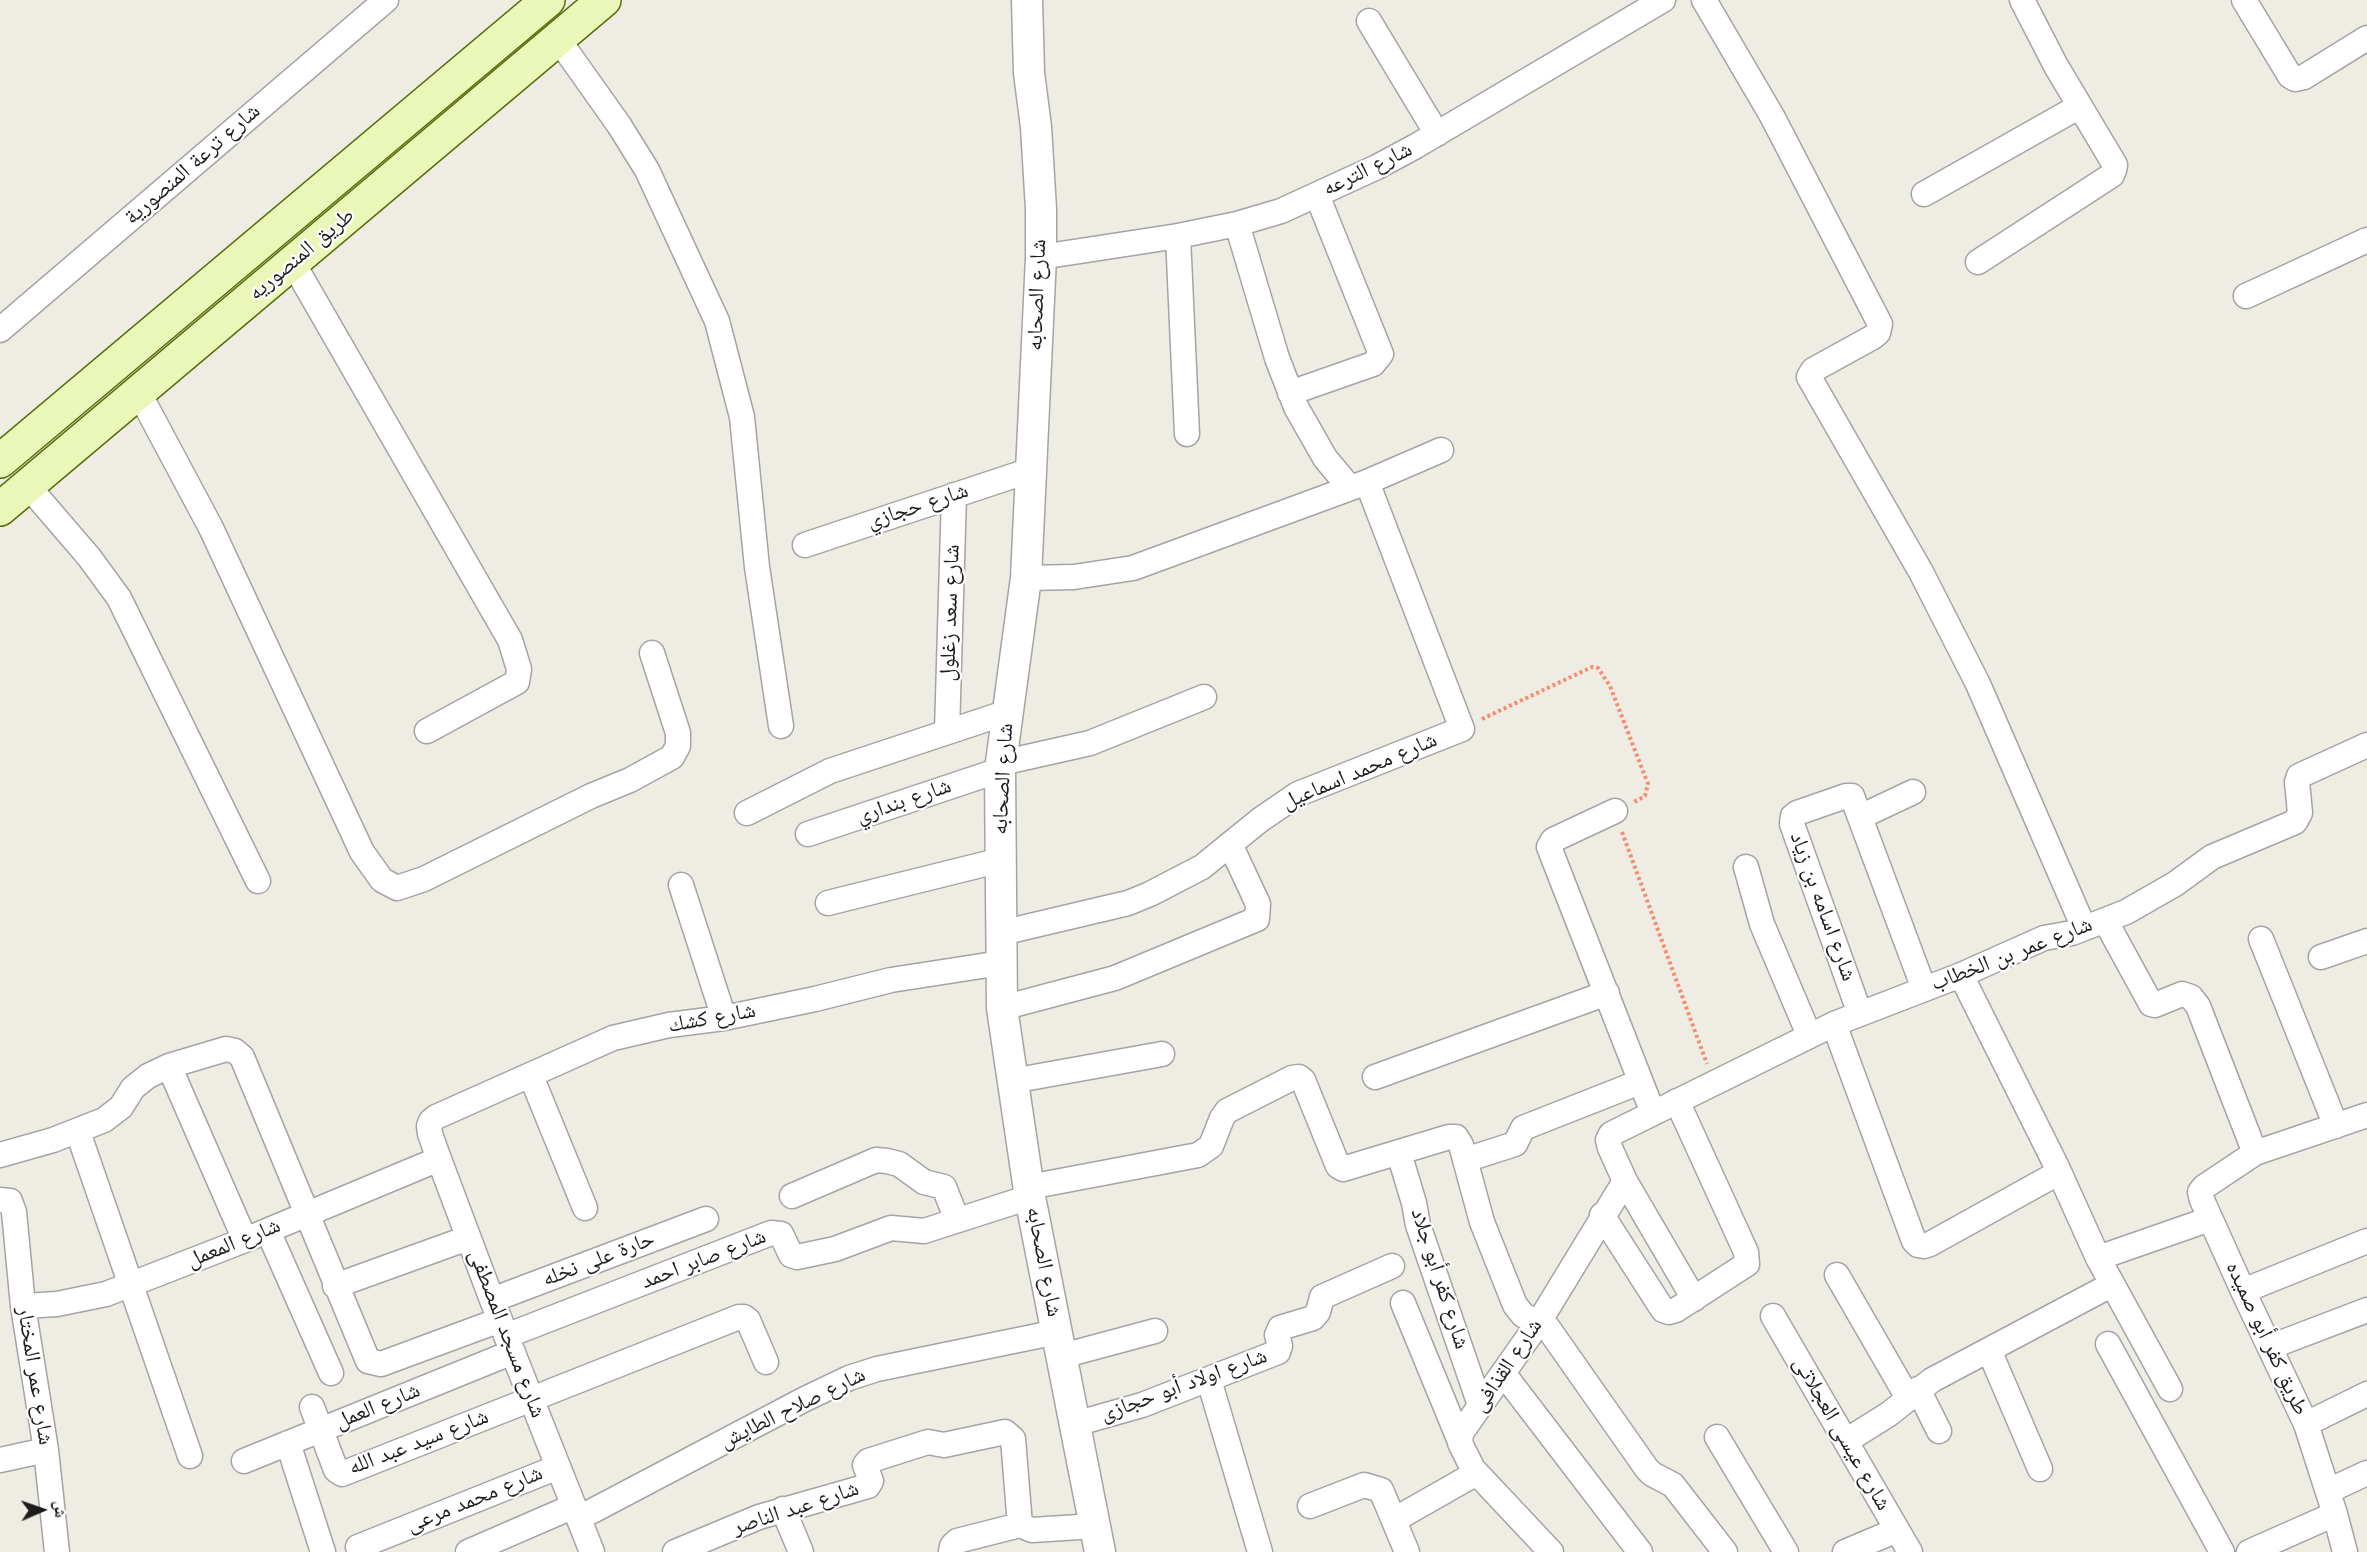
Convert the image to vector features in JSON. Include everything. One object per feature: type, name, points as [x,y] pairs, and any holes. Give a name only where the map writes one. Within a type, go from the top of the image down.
[{"type":"main road","name":"طريق المنصوريه","points":[[0,461],[548,0]]},
{"type":"main road","name":"طريق المنصوريه","points":[[0,509],[604,0]]},
{"type":"main road","points":[[134,348],[148,385]]},
{"type":"street","name":"شارع ترعة المنصورية","points":[[0,330],[386,0]]},
{"type":"street","name":"شارع الصحابه","points":[[1027,0],[1029,73],[1041,209],[1041,257],[1026,578],[1001,766],[1002,1008],[1029,1192],[1097,1539]]},
{"type":"street","name":"شارع الترعه","points":[[1041,257],[1178,236],[1237,224],[1281,211],[1377,167],[1437,134],[1663,0]]},
{"type":"street","points":[[1704,0],[1772,116],[1880,324],[1878,333],[1873,338],[1813,370],[1809,376],[1921,572],[2095,924],[2151,1004],[2155,1005],[2182,994],[2191,997],[2198,1006],[2255,1153],[2367,1115]]},
{"type":"street","points":[[1978,262],[2112,175],[2115,165],[2056,66],[2022,0]]},
{"type":"street","points":[[2244,0],[2290,76],[2295,79],[2304,77],[2367,38]]},
{"type":"street","points":[[1369,21],[1437,134]]},
{"type":"street","points":[[558,39],[619,124],[647,170],[717,321],[742,417],[757,567],[781,726]]},
{"type":"street","points":[[1924,194],[2080,106]]},
{"type":"street","points":[[1290,393],[1373,364],[1381,354],[1317,195]]},
{"type":"street","points":[[1237,224],[1277,358],[1290,393],[1314,442],[1359,485]]},
{"type":"street","points":[[1178,236],[1187,434]]},
{"type":"street","points":[[2246,296],[2367,240]]},
{"type":"street","points":[[293,263],[510,640],[519,669],[517,682],[426,731]]},
{"type":"street","points":[[148,385],[210,528],[362,852],[382,880],[397,888],[424,879],[591,796],[630,780],[672,757],[678,746],[678,733],[652,653]]},
{"type":"street","points":[[1026,578],[1074,578],[1133,568],[1359,485],[1441,450]]},
{"type":"street","name":"شارع حجازي","points":[[805,544],[1031,470]]},
{"type":"street","name":"شارع محمد اسماعيل","points":[[1001,933],[1128,903],[1150,894],[1202,867],[1298,794],[1462,729],[1359,485]]},
{"type":"street","points":[[28,486],[89,557],[119,598],[258,881]]},
{"type":"street","name":"شارع سعد زغلول","points":[[947,731],[954,495]]},
{"type":"street","name":"شارع بنداري","points":[[808,834],[1001,766],[1090,743],[1204,697]]},
{"type":"street","points":[[747,813],[830,771],[1008,712]]},
{"type":"street","name":"شارع عمر بن الخطاب","points":[[1625,1181],[1608,1140],[1613,1133],[1834,1024],[1961,975],[2044,938],[2058,936],[2126,912],[2155,897],[2212,857],[2295,822],[2300,813],[2297,782],[2299,776],[2367,745]]},
{"type":"street","points":[[1860,817],[1913,792]]},
{"type":"street","name":"شارع اسامه بن زياد","points":[[1860,1014],[1792,824],[1795,814],[1846,796],[1853,798],[1924,989]]},
{"type":"street","points":[[1615,811],[1553,840],[1549,847],[1653,1113]]},
{"type":"street","points":[[1002,1008],[1115,978],[1257,919],[1258,904],[1230,844]]},
{"type":"street","points":[[828,903],[1000,860]]},
{"type":"street","points":[[1746,867],[1762,924],[1809,1035]]},
{"type":"street","points":[[681,885],[724,1018]]},
{"type":"street","points":[[2260,939],[2336,1126]]},
{"type":"street","points":[[2320,957],[2367,941]]},
{"type":"street","name":"شارع كشك","points":[[436,1116],[613,1038],[669,1025],[724,1018],[891,980],[1001,963]]},
{"type":"street","points":[[1961,975],[2111,1285],[2170,1389]]},
{"type":"street","points":[[1376,1077],[1607,993]]},
{"type":"street","points":[[1834,1024],[1914,1241],[1918,1245],[1930,1244],[2058,1173]]},
{"type":"street","points":[[0,1155],[78,1132],[104,1120],[121,1107],[133,1088],[148,1076],[169,1066],[226,1049],[235,1051],[242,1057],[365,1358],[372,1364],[381,1364],[503,1327]]},
{"type":"street","points":[[1012,1081],[1162,1054]]},
{"type":"street","points":[[169,1066],[245,1240]]},
{"type":"street","points":[[531,1076],[585,1208]]},
{"type":"street","name":"شارع صابر احمد","points":[[503,1327],[771,1233],[781,1234],[791,1256],[797,1257],[835,1249],[891,1228],[924,1232],[1029,1192],[1197,1155],[1211,1146],[1227,1111],[1292,1078],[1299,1077],[1306,1087],[1340,1168],[1346,1170],[1399,1153]]},
{"type":"street","points":[[1465,1160],[1515,1144],[1523,1128],[1640,1082]]},
{"type":"street","points":[[1602,1215],[1663,1310],[1673,1312],[1742,1268],[1748,1258],[1677,1101]]},
{"type":"street","name":"شارع مسجد المصطفى","points":[[436,1116],[429,1126],[439,1159],[592,1552]]},
{"type":"street","points":[[78,1132],[190,1456]]},
{"type":"street","points":[[1399,1153],[1449,1137],[1456,1137],[1459,1140],[1482,1222],[1511,1298],[1523,1315],[1548,1328],[1647,1469],[1673,1485],[1725,1552]]},
{"type":"street","name":"شارع كفر أبو جلاد","points":[[1399,1153],[1416,1209],[1418,1225],[1480,1405]]},
{"type":"street","name":"طريق كفر أبو صميده","points":[[2255,1153],[2200,1192],[2242,1291],[2306,1424],[2345,1552]]},
{"type":"street","name":"شارع المعمل","points":[[23,1306],[85,1299],[106,1294],[268,1231],[439,1159]]},
{"type":"street","points":[[792,1196],[876,1160],[887,1161],[899,1164],[924,1182],[944,1187],[957,1221]]},
{"type":"street","points":[[1625,1181],[1694,1299]]},
{"type":"street","name":"شارع القذافى","points":[[1459,1439],[1480,1405],[1539,1322],[1602,1215],[1625,1181]]},
{"type":"street","name":"شارع عمر المختار","points":[[5,1200],[14,1212],[23,1306],[46,1450],[57,1552]]},
{"type":"street","name":"حارة على نخله","points":[[503,1327],[706,1219]]},
{"type":"street","points":[[2098,1258],[2210,1220]]},
{"type":"street","points":[[268,1231],[332,1373]]},
{"type":"street","points":[[335,1286],[468,1238]]},
{"type":"street","points":[[2242,1291],[2367,1241]]},
{"type":"street","name":"شارع اولاد أبو حجازى","points":[[1075,1424],[1142,1405],[1278,1352],[1280,1346],[1277,1335],[1280,1328],[1313,1318],[1318,1312],[1322,1297],[1392,1266]]},
{"type":"street","points":[[1837,1275],[1939,1431]]},
{"type":"street","points":[[1846,1441],[1889,1414],[1913,1393],[2111,1285]]},
{"type":"street","points":[[1404,1304],[1461,1446],[1473,1469],[1541,1549]]},
{"type":"street","points":[[2270,1347],[2367,1310]]},
{"type":"street","points":[[531,1399],[742,1316],[748,1320],[766,1362]]},
{"type":"street","name":"شارع عيسى العجلاتى","points":[[1773,1316],[1910,1552]]},
{"type":"street","name":"شارع العمل","points":[[244,1461],[321,1430],[503,1327]]},
{"type":"street","name":"شارع صلاح الطايش","points":[[468,1552],[576,1512],[849,1378],[877,1369],[1155,1331]]},
{"type":"street","points":[[2108,1344],[2222,1552]]},
{"type":"street","points":[[1989,1350],[2040,1469]]},
{"type":"street","points":[[1503,1373],[1640,1552]]},
{"type":"street","points":[[1209,1380],[1260,1552]]},
{"type":"street","points":[[2306,1424],[2367,1394]]},
{"type":"street","name":"شارع سيد عبد الله","points":[[312,1407],[336,1470],[347,1474],[531,1399]]},
{"type":"street","name":"شارع عبد الناصر","points":[[675,1552],[783,1509],[868,1486],[871,1481],[865,1465],[868,1461],[928,1442],[944,1445],[1005,1432],[1013,1439],[1020,1525]]},
{"type":"street","points":[[1717,1437],[1786,1552]]},
{"type":"street","points":[[288,1443],[323,1552]]},
{"type":"street","points":[[1,1457],[46,1450]]},
{"type":"street","name":"شارع محمد مرعى","points":[[358,1547],[558,1467]]},
{"type":"street","points":[[1394,1520],[1472,1477],[1473,1469]]},
{"type":"street","points":[[2328,1491],[2367,1473]]},
{"type":"street","points":[[1310,1506],[1364,1485],[1381,1490],[1407,1552]]},
{"type":"street","points":[[783,1509],[801,1552]]},
{"type":"street","points":[[2248,1552],[2335,1514]]},
{"type":"street","points":[[951,1552],[952,1546],[957,1541],[1020,1525],[1032,1530],[1097,1539]]},
{"type":"street","points":[[1845,1552],[1897,1530]]}]
